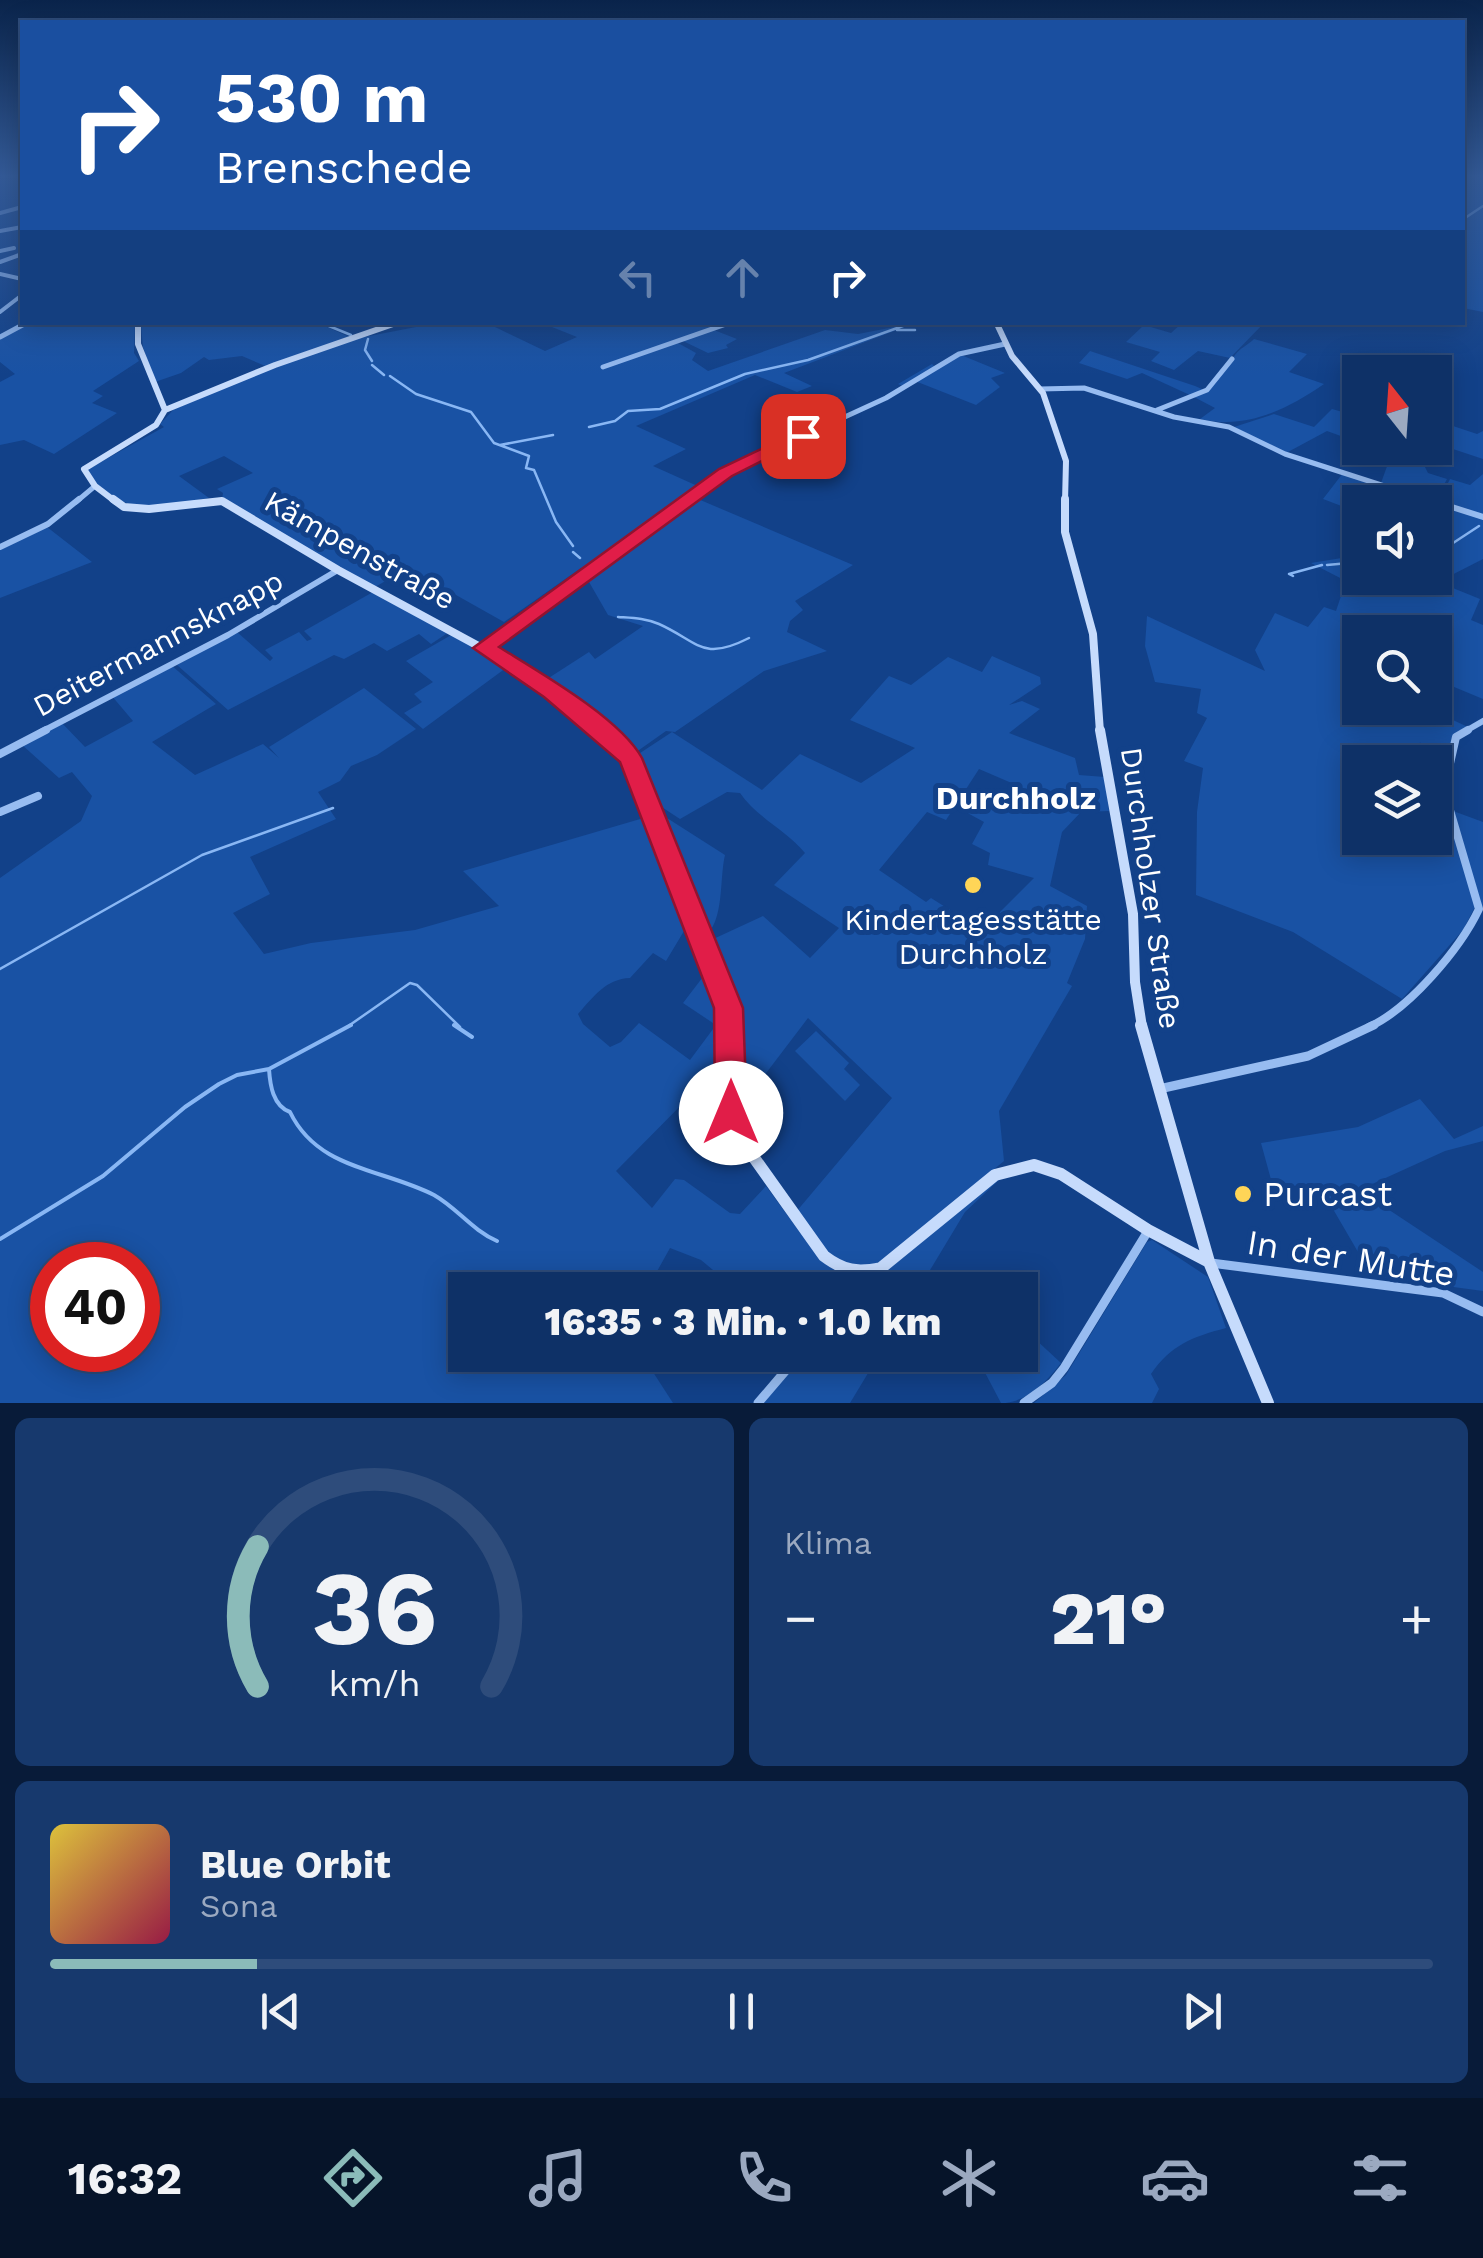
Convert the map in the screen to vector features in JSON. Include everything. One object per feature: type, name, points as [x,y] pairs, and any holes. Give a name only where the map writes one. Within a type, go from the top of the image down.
[{"type":"street","points":[[0,251],[14,248]]},
{"type":"street","points":[[0,312],[20,297]]},
{"type":"street","points":[[0,337],[22,325]]},
{"type":"street","points":[[138,325],[138,344],[165,410]]},
{"type":"street","points":[[0,547],[48,524],[96,486],[84,469],[156,425],[165,410],[274,365],[390,325]]},
{"type":"street","points":[[603,367],[723,325]]},
{"type":"street","name":"Durchholzer Straße","points":[[997,325],[1005,344],[1040,388],[1066,461],[1065,532],[1093,634],[1099,725],[1136,941],[1137,1000],[1158,1089],[1208,1262],[1268,1403]]},
{"type":"street","points":[[484,648],[725,472],[886,398],[959,354],[1005,344]]},
{"type":"street","points":[[1156,410],[1206,390],[1232,359]]},
{"type":"street","points":[[1040,388],[1084,388],[1229,427],[1285,454],[1483,518]]},
{"type":"street","name":"Kämpenstraße","points":[[96,486],[120,506],[130,508],[222,500],[338,570],[484,648],[552,691],[616,742],[630,758],[729,1008],[735,1131],[824,1256],[855,1272]]},
{"type":"street","name":"Deitermannsknapp","points":[[0,753],[228,635],[338,570]]},
{"type":"street","points":[[1158,1089],[1318,1052],[1387,1018],[1405,1004],[1470,928],[1479,910],[1444,790],[1456,738],[1483,722]]},
{"type":"street","points":[[0,812],[38,796]]},
{"type":"street","points":[[862,1272],[881,1268],[976,1188],[1007,1169],[1022,1166],[1062,1174],[1148,1230],[1208,1262]]},
{"type":"street","points":[[1024,1403],[1052,1383],[1064,1368],[1148,1230]]},
{"type":"street","name":"In der Mutte","points":[[1208,1262],[1443,1292],[1483,1312]]},
{"type":"street","points":[[758,1403],[784,1372]]},
{"type":"shaded area","points":[[1465,243],[1483,243],[1483,312],[1465,308]]},
{"type":"shaded area","points":[[24,325],[135,325],[134,353],[139,361],[93,391],[103,396],[92,403],[117,413],[54,454],[24,440],[0,445],[0,382],[15,374],[0,362],[0,334]]},
{"type":"shaded area","points":[[141,325],[322,325],[354,339],[416,327],[414,325],[493,325],[545,351],[577,337],[547,325],[725,325],[714,330],[737,339],[726,345],[728,348],[708,353],[683,341],[678,343],[696,353],[692,360],[708,371],[825,330],[858,334],[910,325],[784,373],[812,386],[797,392],[755,375],[636,426],[686,449],[653,466],[702,488],[691,496],[853,565],[795,601],[803,610],[790,621],[787,632],[827,651],[764,671],[675,732],[666,731],[632,755],[544,681],[589,652],[595,659],[643,626],[608,615],[581,568],[504,622],[408,568],[375,587],[222,499],[223,493],[217,489],[253,473],[224,456],[179,476],[209,498],[144,506],[108,493],[88,469],[164,427],[160,424],[174,409],[270,368],[242,356],[209,360],[204,357],[181,373],[155,382],[143,347]]},
{"type":"shaded area","points":[[1144,325],[1171,333],[1180,325],[1262,325],[1230,358],[1198,351],[1174,370],[1151,361],[1160,352],[1126,342]]},
{"type":"shaded area","points":[[1254,339],[1307,354],[1289,372],[1324,384],[1295,402],[1249,420],[1200,419],[1215,408],[1194,397],[1213,384],[1237,353]]},
{"type":"shaded area","points":[[1090,351],[1204,390],[1192,396],[1142,373],[1127,379],[1079,363]]},
{"type":"shaded area","points":[[961,355],[1005,373],[991,378],[1000,387],[976,405],[915,381],[905,387],[898,384],[932,364],[935,367]]},
{"type":"shaded area","points":[[1332,409],[1342,412],[1342,436],[1327,431],[1286,453],[1234,427],[1274,414],[1314,427]]},
{"type":"shaded area","points":[[1452,426],[1477,434],[1483,431],[1483,459],[1453,449]]},
{"type":"shaded area","points":[[1387,465],[1424,465],[1428,473],[1447,479],[1444,485],[1381,483]]},
{"type":"shaded area","points":[[1343,473],[1379,485],[1342,485],[1342,506],[1323,499]]},
{"type":"shaded area","points":[[1483,474],[1483,517],[1452,506],[1452,485],[1447,485],[1450,479],[1470,485]]},
{"type":"shaded area","points":[[1452,509],[1483,519],[1483,559],[1452,575]]},
{"type":"shaded area","points":[[47,527],[92,562],[0,598],[0,550]]},
{"type":"shaded area","points":[[1342,558],[1342,579],[1311,563]]},
{"type":"shaded area","points":[[1452,588],[1480,599],[1471,620],[1483,625],[1483,699],[1452,686],[1452,615],[1342,615],[1342,725],[1452,725],[1452,720],[1468,727],[1454,735],[1452,745],[1342,745],[1342,855],[1452,855],[1452,811],[1483,822],[1483,909],[1476,905],[1463,930],[1402,999],[1293,932],[1196,895],[1197,812],[1203,768],[1184,761],[1207,718],[1197,713],[1201,689],[1155,682],[1145,646],[1147,616],[1265,671],[1255,650],[1275,613],[1308,627],[1324,607],[1336,611],[1342,593],[1452,595]]},
{"type":"shaded area","points":[[373,592],[449,632],[431,644],[419,634],[387,651],[374,643],[344,659],[334,655],[228,710],[177,665],[237,632],[270,661],[273,658],[265,650],[299,632],[307,641],[312,639],[304,631]]},
{"type":"shaded area","points":[[453,634],[510,665],[423,729],[404,713],[422,702],[414,694],[433,682],[406,661]]},
{"type":"shaded area","points":[[992,656],[1040,677],[1041,684],[1009,705],[1022,701],[1040,709],[1009,733],[1075,758],[1079,775],[1105,777],[1109,811],[1081,812],[1062,832],[1050,886],[1087,906],[1085,939],[1067,983],[1072,986],[999,1111],[1004,1161],[959,1198],[1001,1178],[965,1212],[929,1272],[715,1272],[701,1260],[670,1248],[657,1272],[448,1272],[448,1372],[653,1372],[673,1403],[0,1403],[0,878],[81,821],[92,796],[72,772],[59,778],[21,744],[61,722],[85,747],[133,721],[111,695],[171,665],[216,704],[152,742],[195,775],[263,744],[279,758],[269,747],[364,688],[416,729],[377,755],[351,766],[340,781],[318,792],[336,819],[250,857],[270,894],[233,913],[264,954],[311,943],[415,930],[499,906],[463,871],[647,817],[690,921],[666,961],[653,953],[630,978],[607,985],[578,1014],[583,1024],[610,1047],[621,1042],[639,1023],[690,1060],[716,1025],[683,1003],[709,969],[728,1023],[727,1090],[709,1077],[616,1171],[652,1208],[675,1179],[684,1180],[730,1213],[740,1214],[766,1186],[799,1231],[796,1212],[892,1098],[808,1018],[757,1085],[738,1088],[733,1011],[708,945],[709,941],[763,916],[810,958],[839,928],[774,885],[805,853],[740,793],[727,792],[680,819],[651,800],[634,757],[672,732],[762,790],[800,754],[861,783],[915,748],[850,720],[889,676],[911,685],[948,657],[982,672]],"holes":[[[979,769],[1021,787],[971,798],[962,810],[984,822],[972,844],[990,853],[988,865],[1034,878],[982,930],[931,898],[926,902],[879,870],[927,812],[946,820]]]},
{"type":"shaded area","points":[[656,811],[725,855],[718,910],[704,938]]},
{"type":"shaded area","points":[[816,1031],[849,1063],[844,1069],[860,1085],[845,1101],[795,1051]]},
{"type":"shaded area","points":[[1420,1099],[1454,1139],[1483,1126],[1483,1141],[1445,1151],[1359,1190],[1483,1272],[1483,1291],[1372,1276],[1319,1185],[1273,1187],[1261,1143],[1358,1127]]},
{"type":"shaded area","points":[[1152,1240],[1208,1277],[1226,1328],[1193,1339],[1166,1356],[1151,1374],[1159,1389],[1152,1403],[1034,1403],[1066,1375],[1147,1242]]},
{"type":"shaded area","points":[[1038,1342],[1061,1363],[1027,1395],[1001,1403],[985,1372],[1038,1372]]},
{"type":"shaded area","points":[[787,1372],[869,1372],[850,1403],[764,1403]]},
{"type":"waterway","points":[[326,325],[351,335]]},
{"type":"waterway","points":[[589,427],[615,421],[628,411],[660,409],[745,374],[808,360],[906,325]]},
{"type":"waterway","points":[[897,330],[915,330]]},
{"type":"waterway","points":[[368,339],[365,350],[372,361]]},
{"type":"waterway","points":[[372,365],[384,375]]},
{"type":"waterway","points":[[390,376],[416,394],[471,412],[494,443],[529,456],[526,468],[534,470],[556,522],[573,546]]},
{"type":"waterway","points":[[500,445],[553,435]]},
{"type":"waterway","points":[[1452,544],[1479,526]]},
{"type":"waterway","points":[[573,552],[580,558]]},
{"type":"waterway","points":[[1327,565],[1342,564]]},
{"type":"waterway","points":[[1293,576],[1289,574],[1322,565]]},
{"type":"waterway","points":[[618,617],[654,622],[710,649],[749,638]]},
{"type":"waterway","points":[[0,969],[202,855],[333,808]]},
{"type":"waterway","points":[[347,1027],[410,983],[417,985],[460,1027]]},
{"type":"waterway","points":[[269,1069],[351,1025]]},
{"type":"waterway","points":[[454,1025],[472,1037]]},
{"type":"waterway","points":[[0,1239],[103,1176],[185,1107],[219,1084],[237,1075],[269,1069]]},
{"type":"waterway","points":[[269,1069],[276,1100],[317,1146],[353,1165],[434,1195],[497,1241]]},
{"type":"place","name":"Kindertagesstätte Durchholz","points":[[973,885]]},
{"type":"place","name":"Purcast","points":[[1243,1194]]},
{"type":"district","name":"Durchholz","points":[[1016,798]]},
{"type":"route","points":[[731,1113],[731,1015],[630,758],[623,748],[552,691],[484,648],[725,472],[803,436]]}]
